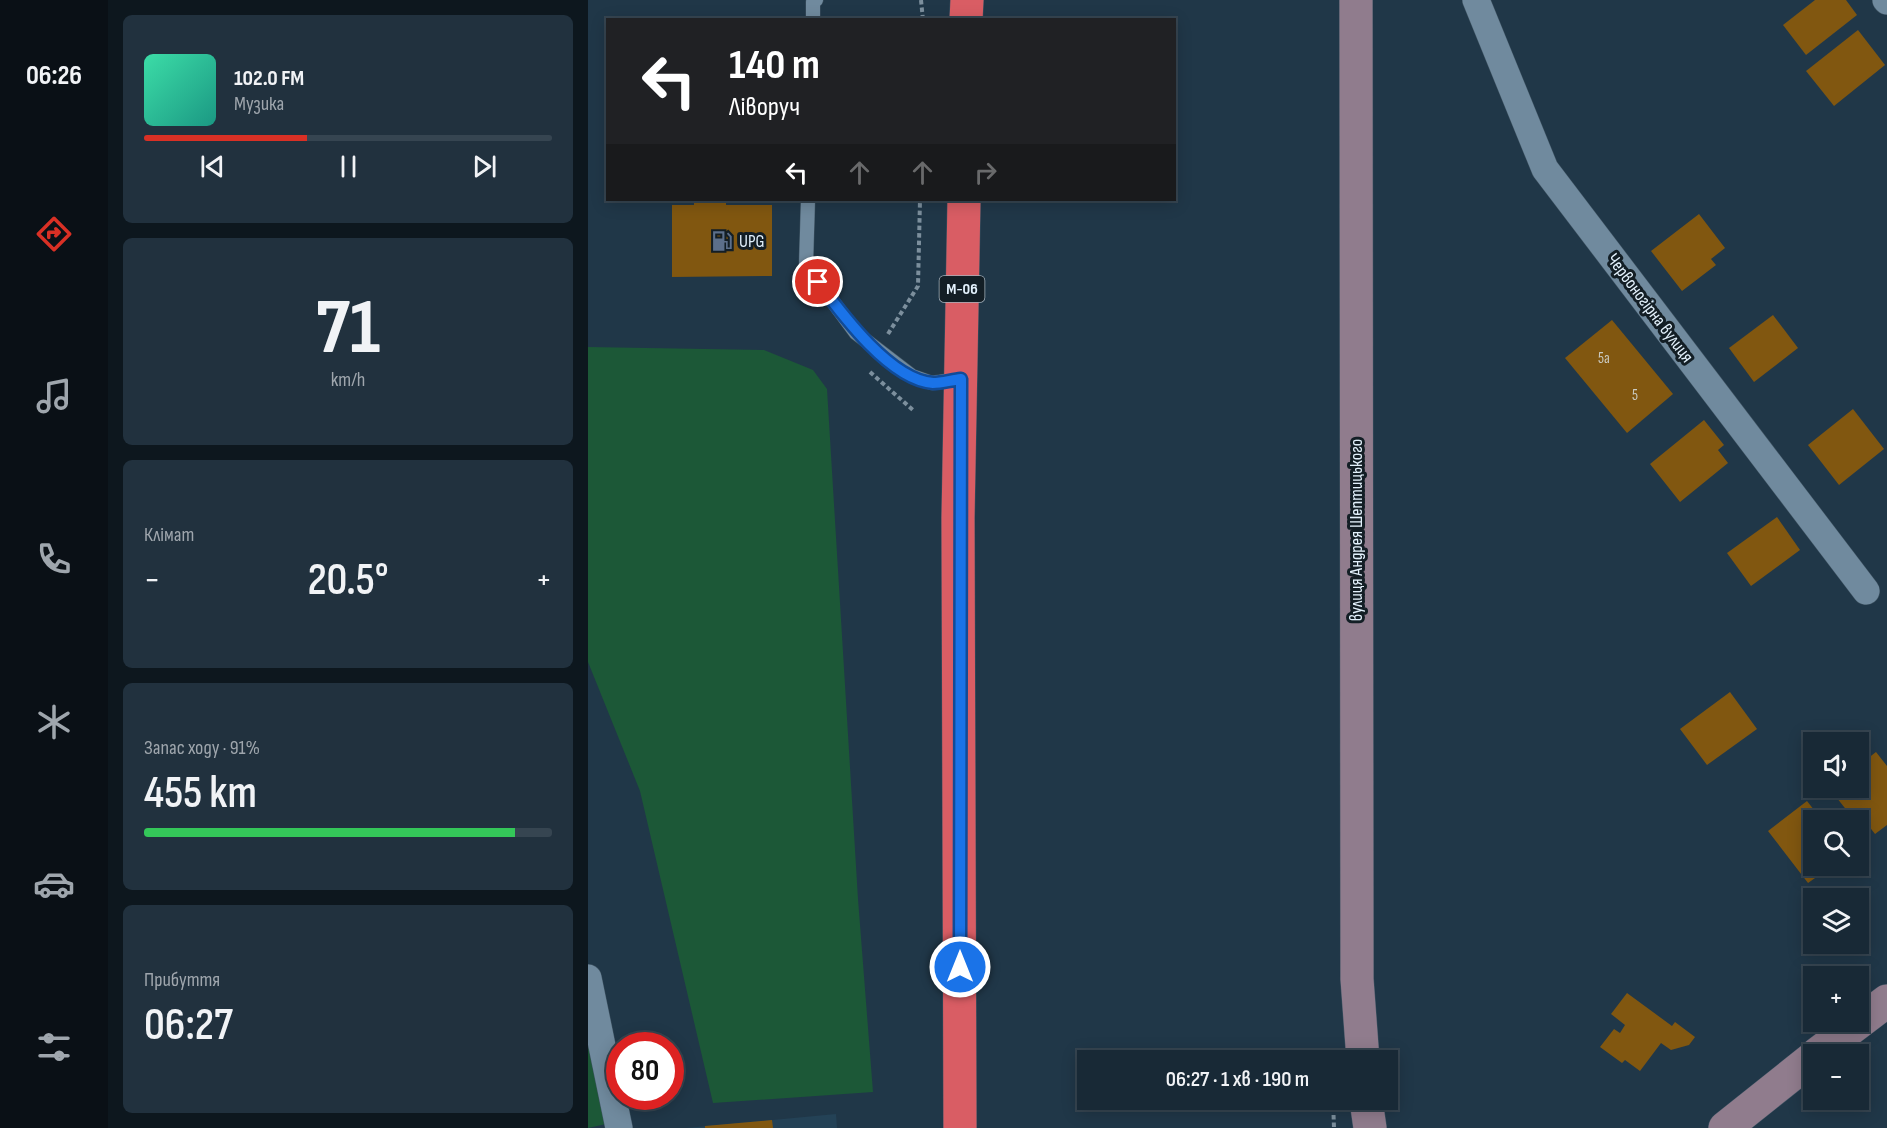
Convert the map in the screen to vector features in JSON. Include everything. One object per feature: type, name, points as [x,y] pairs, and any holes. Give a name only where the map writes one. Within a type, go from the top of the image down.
[{"type":"highway","points":[[966,18],[967,0]]},
{"type":"highway","name":"М-06","points":[[960,1128],[963,201]]},
{"type":"main road","name":"вулиця Андрея Шептицького","points":[[1356,0],[1357,979],[1362,1050]]},
{"type":"main road","points":[[1831,1044],[1887,1001]]},
{"type":"main road","points":[[1725,1128],[1803,1066]]},
{"type":"street","name":"Червоногірна вулиця","points":[[1476,0],[1545,169],[1866,591]]},
{"type":"street","points":[[588,978],[619,1128]]},
{"type":"lane","points":[[813,18],[813,2],[816,0]]},
{"type":"lane","points":[[808,201],[806,265],[856,333],[912,376],[932,383],[961,379]]},
{"type":"path","points":[[921,0],[924,18]]},
{"type":"path","points":[[914,411],[866,369],[918,286],[920,201]]},
{"type":"path","points":[[1333,1110],[1334,1128]]},
{"type":"shaded area","points":[[836,1114],[837,1128],[686,1128]]},
{"type":"green space","points":[[588,347],[764,350],[813,370],[827,389],[858,899],[873,1092],[713,1103],[640,791],[588,662]]},
{"type":"green space","points":[[588,1007],[606,1124],[588,1128]]},
{"type":"building","points":[[1815,0],[1846,0],[1857,15],[1806,55],[1783,25]]},
{"type":"building","points":[[1858,30],[1885,65],[1834,106],[1806,71]]},
{"type":"building","name":"UPG","points":[[694,201],[726,201],[726,205],[772,205],[772,276],[672,277],[672,205],[694,205]]},
{"type":"building","points":[[1699,214],[1725,248],[1711,259],[1716,265],[1682,291],[1651,251]]},
{"type":"building","points":[[1773,315],[1798,348],[1754,382],[1729,348]]},
{"type":"building","points":[[1612,320],[1673,394],[1627,433],[1565,358]]},
{"type":"building","points":[[1853,409],[1884,449],[1839,485],[1808,445]]},
{"type":"building","points":[[1704,420],[1724,445],[1718,450],[1728,463],[1680,502],[1650,464]]},
{"type":"building","points":[[1777,517],[1800,550],[1751,586],[1727,553]]},
{"type":"building","points":[[1730,692],[1757,729],[1707,765],[1680,729]]},
{"type":"building","points":[[1876,752],[1887,766],[1887,825],[1875,834],[1869,826],[1869,810],[1846,810],[1837,798],[1869,798],[1869,757]]},
{"type":"building","points":[[1807,801],[1814,810],[1803,810],[1803,876],[1818,876],[1808,883],[1768,831]]},
{"type":"building","points":[[1627,993],[1672,1026],[1675,1022],[1695,1037],[1689,1045],[1671,1050],[1661,1043],[1640,1071],[1625,1060],[1622,1063],[1600,1047],[1614,1029],[1620,1033],[1625,1025],[1611,1014]]},
{"type":"building","points":[[772,1120],[773,1128],[705,1128],[705,1126]]},
{"type":"place","name":"UPG","points":[[722,241]]},
{"type":"route","points":[[818,282],[856,333],[912,376],[932,383],[961,379],[958,518],[960,967]]}]
